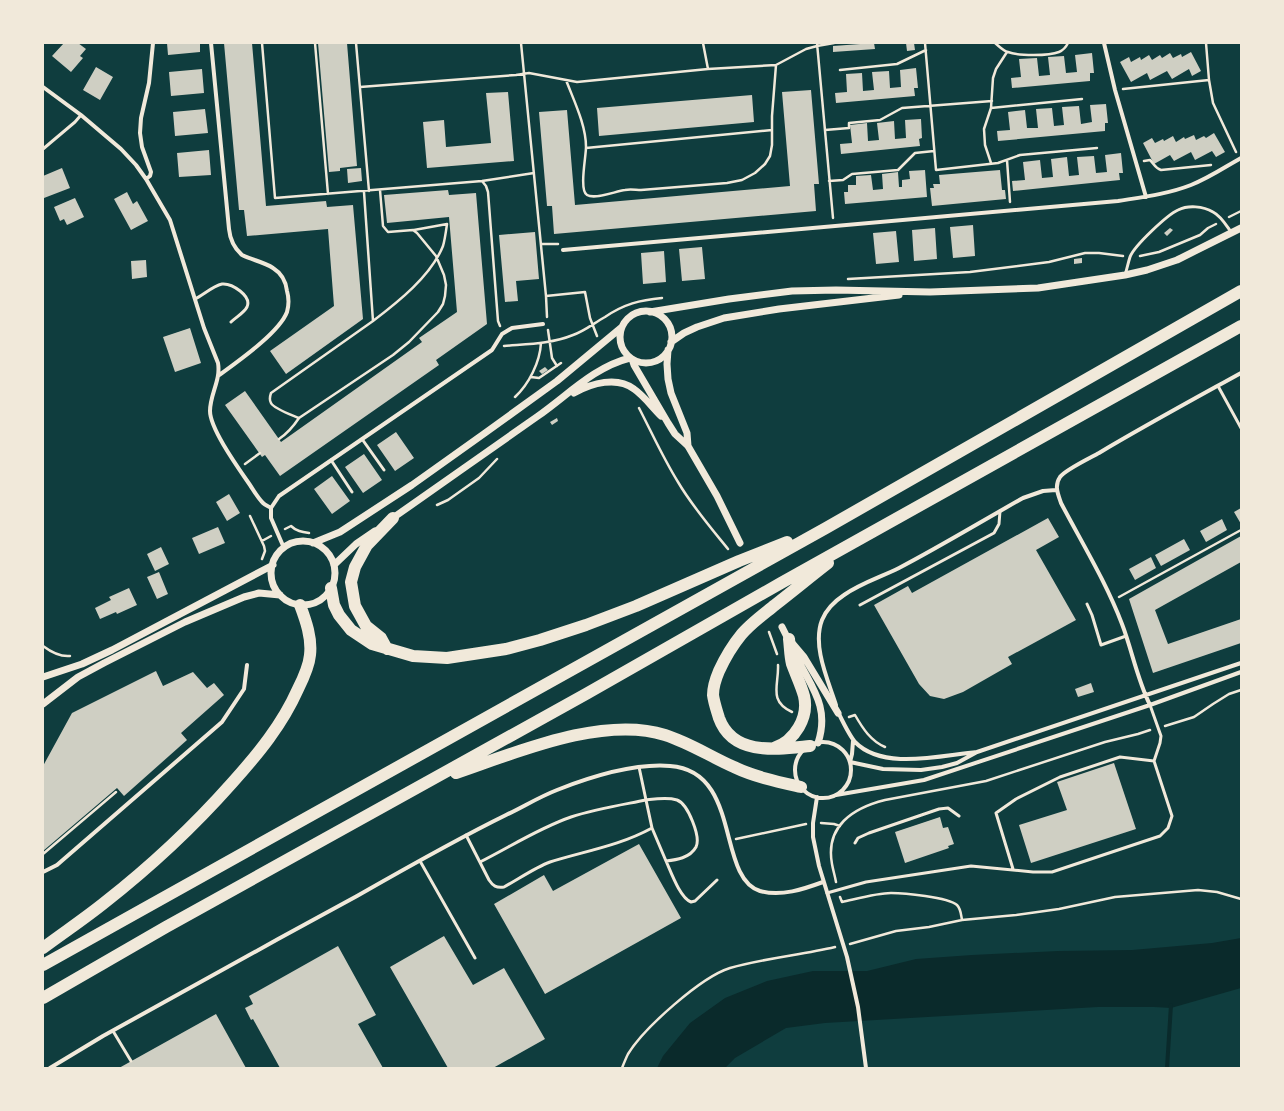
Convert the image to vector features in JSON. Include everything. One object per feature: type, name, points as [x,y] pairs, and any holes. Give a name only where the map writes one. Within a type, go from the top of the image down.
[{"type":"highway","points":[[43,965],[826,528],[1241,291]]},
{"type":"highway","points":[[43,998],[1241,326]]},
{"type":"highway","points":[[387,649],[381,638],[366,626],[355,606],[351,582],[355,567],[366,545],[393,518]]},
{"type":"highway","points":[[331,588],[334,604],[339,615],[351,630],[372,644],[413,656],[447,658],[506,649],[593,623],[739,561],[826,528]]},
{"type":"highway","points":[[814,745],[769,749],[757,748],[743,744],[726,731],[721,722],[716,709],[713,694],[716,677],[724,659],[742,634],[764,614],[859,539]]},
{"type":"highway","points":[[43,948],[104,904],[161,855],[208,811],[253,760],[276,731],[291,706],[303,680],[310,655],[309,636],[300,605]]},
{"type":"highway","points":[[769,749],[788,740],[796,732],[801,723],[805,706],[804,697],[792,663],[789,639]]},
{"type":"highway","points":[[426,783],[538,745],[600,731],[624,729],[642,730],[664,734],[685,742],[735,768],[801,788]]},
{"type":"street","points":[[146,179],[150,176],[151,172],[142,147],[140,133],[141,118],[149,83],[153,43]]},
{"type":"street","points":[[211,43],[229,228],[232,243],[242,256],[272,267],[279,273],[286,286],[289,300],[286,313],[274,331],[218,377]]},
{"type":"street","points":[[1104,43],[1117,98],[1146,197]]},
{"type":"street","points":[[43,87],[81,115],[121,149],[136,165],[146,179],[170,220],[177,237],[204,328],[218,363],[218,377],[212,395],[210,414],[212,423],[239,468],[262,502],[270,508]]},
{"type":"street","points":[[562,250],[1118,201],[1174,191],[1193,184],[1240,159],[1241,164]]},
{"type":"street","points":[[313,543],[340,532],[412,485],[557,381],[602,345],[622,327],[627,320],[639,313],[792,291],[836,290],[930,292],[1038,288],[1125,275],[1147,270],[1177,260],[1241,228]]},
{"type":"street","points":[[671,342],[684,333],[697,327],[724,318],[779,309],[930,292]]},
{"type":"street","points":[[622,327],[620,334],[621,345],[625,352],[631,358],[641,363],[653,362],[664,356],[668,350],[671,342],[671,334],[667,323],[661,317],[650,312]]},
{"type":"street","points":[[284,548],[276,533],[271,518],[270,508],[279,496],[492,350],[502,334],[512,328],[542,324]]},
{"type":"street","points":[[668,350],[668,371],[671,393],[687,433],[688,446]]},
{"type":"street","points":[[334,565],[356,544],[554,404],[598,371],[612,363],[631,358]]},
{"type":"street","points":[[631,358],[675,434],[688,446],[717,496],[740,543]]},
{"type":"street","points":[[1150,705],[1145,696],[1113,600],[1061,503],[1056,490],[1057,482],[1062,475],[1142,428],[1241,373]]},
{"type":"street","points":[[554,404],[581,389],[599,383],[620,382],[635,389],[668,423]]},
{"type":"street","points":[[838,713],[819,644],[822,619],[834,602],[845,594],[898,568],[1023,498],[1043,491],[1056,490]]},
{"type":"street","points":[[298,542],[313,543],[326,551],[334,565],[335,576],[331,588],[323,598],[312,604],[300,605],[289,602],[280,595],[274,586],[272,581],[272,565],[284,548],[298,542]]},
{"type":"street","points":[[43,677],[76,666],[112,650],[272,565]]},
{"type":"street","points":[[43,704],[78,677],[104,662],[186,622],[244,597],[259,593],[280,595]]},
{"type":"street","points":[[782,627],[819,701],[822,721],[821,733],[814,745]]},
{"type":"street","points":[[789,639],[804,657],[853,741],[861,748],[873,754],[908,760],[977,752]]},
{"type":"street","points":[[1241,663],[977,752],[957,763],[942,767],[921,770],[883,769],[850,762],[844,752],[837,747],[826,743],[814,745],[802,753],[797,762],[796,778],[801,788],[817,798],[924,780],[1150,705],[1241,672]]},
{"type":"street","points":[[43,872],[58,865],[222,722],[244,688],[247,665]]},
{"type":"street","points":[[836,795],[844,789],[849,781],[853,741]]},
{"type":"street","points":[[50,1068],[113,1031],[466,835],[556,790],[604,774],[639,767],[671,766],[690,771],[700,777],[714,796],[721,809],[739,871],[747,882],[758,890],[779,893],[790,892],[824,882]]},
{"type":"street","points":[[817,798],[813,823],[813,837],[818,866],[847,957],[858,1007],[866,1068]]},
{"type":"lane","points":[[43,149],[75,122],[81,115]]},
{"type":"lane","points":[[1125,275],[1130,256],[1166,218],[1178,210],[1194,206],[1212,211],[1232,233]]},
{"type":"lane","points":[[195,299],[223,284],[230,285],[241,291],[248,302],[247,306],[243,312],[231,322]]},
{"type":"lane","points":[[1218,386],[1241,428]]},
{"type":"lane","points":[[362,439],[384,470]]},
{"type":"lane","points":[[331,460],[352,492]]},
{"type":"lane","points":[[860,604],[994,533],[999,524],[1000,510]]},
{"type":"lane","points":[[1087,604],[1101,645],[1113,642],[1126,636]]},
{"type":"lane","points":[[827,893],[866,882],[971,866],[1033,872],[1052,872],[1160,836],[1168,828],[1172,816],[1154,761],[1161,736],[1150,705]]},
{"type":"lane","points":[[1013,869],[996,813],[1016,799],[1060,777],[1120,757],[1154,761]]},
{"type":"lane","points":[[639,767],[652,828],[666,861],[686,901],[695,901],[717,880]]},
{"type":"lane","points":[[480,862],[541,830],[571,817],[600,809],[646,800],[670,799],[679,801],[685,808],[697,834],[698,841],[693,851],[679,859],[666,861]]},
{"type":"lane","points":[[855,843],[858,838],[869,833],[939,809],[948,808],[959,816]]},
{"type":"lane","points":[[466,835],[489,880],[493,886],[498,888],[504,887],[548,863],[597,850],[623,841],[652,828]]},
{"type":"lane","points":[[420,861],[474,958]]},
{"type":"lane","points":[[113,1031],[131,1061]]},
{"type":"path","points":[[262,43],[275,198],[364,192],[482,181],[534,173]]},
{"type":"path","points":[[315,43],[328,194]]},
{"type":"path","points":[[356,43],[369,191]]},
{"type":"path","points":[[521,43],[546,296],[549,342],[552,358],[557,366]]},
{"type":"path","points":[[703,43],[708,69]]},
{"type":"path","points":[[360,87],[529,73],[577,82],[708,69],[776,65],[817,44],[834,43]]},
{"type":"path","points":[[925,43],[936,170],[991,164],[1020,155],[1097,148]]},
{"type":"path","points":[[995,43],[1007,52],[1040,55],[1059,52],[1065,49],[1068,43]]},
{"type":"path","points":[[1206,43],[1209,80],[1214,103],[1237,154]]},
{"type":"path","points":[[817,44],[834,226]]},
{"type":"path","points":[[840,70],[897,64],[926,50]]},
{"type":"path","points":[[991,164],[985,145],[984,129],[991,108],[992,78],[1007,52]]},
{"type":"path","points":[[566,80],[586,139],[583,191],[587,195],[598,196],[626,189],[641,190],[728,183],[742,180],[755,173],[765,164],[770,156],[776,65]]},
{"type":"path","points":[[1121,83],[1123,89],[1209,80]]},
{"type":"path","points":[[991,108],[1082,99]]},
{"type":"path","points":[[825,130],[849,128],[848,123],[880,120],[902,108],[992,101]]},
{"type":"path","points":[[586,148],[772,130]]},
{"type":"path","points":[[829,181],[843,180],[852,174],[898,170],[915,153],[934,151]]},
{"type":"path","points":[[1142,155],[1143,162],[1150,160],[1157,168],[1161,170],[1210,165],[1215,163]]},
{"type":"path","points":[[1006,160],[1011,210]]},
{"type":"path","points":[[482,181],[488,192],[498,321],[502,334]]},
{"type":"path","points":[[298,418],[271,403],[271,393],[399,301],[420,280],[437,258],[444,244],[447,224],[413,230],[388,232],[383,226],[380,190]]},
{"type":"path","points":[[364,192],[373,321]]},
{"type":"path","points":[[844,279],[970,272],[1049,262],[1085,253],[1140,256],[1159,252],[1200,235],[1208,228],[1241,211]]},
{"type":"path","points":[[279,439],[286,435],[298,418],[393,355],[409,342],[438,312],[443,304],[446,285],[444,275],[437,258],[418,233],[413,230]]},
{"type":"path","points":[[541,244],[552,244]]},
{"type":"path","points":[[546,296],[585,292],[593,325],[602,345]]},
{"type":"path","points":[[494,347],[549,342],[573,336],[625,306],[643,300],[662,298]]},
{"type":"path","points":[[510,402],[527,384],[541,351],[541,343]]},
{"type":"path","points":[[636,404],[658,448],[679,484],[699,513],[728,549]]},
{"type":"path","points":[[239,468],[260,453]]},
{"type":"path","points":[[437,505],[448,500],[479,478],[498,457]]},
{"type":"path","points":[[250,516],[264,546],[265,551],[262,560]]},
{"type":"path","points":[[276,533],[291,526],[301,532],[310,534],[315,533]]},
{"type":"path","points":[[1113,600],[1241,530]]},
{"type":"path","points":[[43,646],[49,651],[61,655],[75,656]]},
{"type":"path","points":[[962,920],[961,912],[957,905],[942,899],[922,895],[890,893],[842,902],[831,863],[832,846],[836,831],[847,817],[870,804],[986,781],[1105,742],[1138,734],[1194,717],[1229,694],[1241,690]]},
{"type":"path","points":[[43,854],[116,792]]},
{"type":"path","points":[[730,840],[782,828],[813,823],[834,824],[840,826]]},
{"type":"path","points":[[847,944],[896,931],[929,927],[962,920],[1052,910],[1116,897],[1198,890],[1217,892],[1241,899]]},
{"type":"path","points":[[622,1068],[628,1054],[662,1015],[703,982],[729,969],[784,956],[824,950],[839,946]]},
{"type":"water","points":[[1241,938],[1241,988],[1171,1008],[1098,1007],[825,1023],[786,1028],[735,1058],[725,1068],[657,1068],[663,1056],[690,1023],[725,998],[767,981],[813,971],[867,971],[916,959],[1058,951],[1132,950],[1212,943]]},
{"type":"building","points":[[64,43],[78,43],[86,49],[80,56],[83,58],[71,72],[52,56]]},
{"type":"building","points":[[167,43],[200,43],[200,52],[168,55]]},
{"type":"building","points":[[224,43],[252,43],[266,206],[326,201],[327,207],[353,205],[363,319],[286,374],[270,351],[334,306],[328,229],[247,236],[244,210],[239,210]]},
{"type":"building","points":[[318,43],[347,43],[357,166],[340,168],[340,171],[329,172]]},
{"type":"building","points":[[874,43],[875,49],[833,52],[833,46]]},
{"type":"building","points":[[906,43],[914,43],[915,50],[907,51]]},
{"type":"building","points":[[1191,52],[1201,71],[1192,76],[1189,69],[1172,79],[1167,71],[1150,80],[1147,73],[1131,82],[1120,62],[1129,57],[1131,62],[1140,57],[1141,60],[1149,55],[1152,60],[1160,55],[1162,58],[1170,53],[1173,58],[1181,54],[1182,57]]},
{"type":"building","points":[[1092,53],[1094,73],[1090,73],[1090,81],[1012,88],[1011,78],[1021,77],[1019,59],[1037,58],[1039,76],[1050,75],[1048,57],[1064,56],[1066,73],[1077,72],[1075,55]]},
{"type":"building","points":[[96,67],[113,77],[100,100],[83,90]]},
{"type":"building","points":[[916,68],[918,88],[914,88],[915,96],[836,103],[835,93],[847,92],[846,74],[862,73],[863,91],[874,90],[872,72],[889,71],[890,88],[901,87],[900,70]]},
{"type":"building","points":[[202,69],[204,93],[171,96],[169,72]]},
{"type":"building","points":[[811,90],[819,184],[814,184],[816,211],[554,234],[552,206],[547,206],[539,112],[567,110],[575,205],[790,186],[782,92]]},
{"type":"building","points":[[508,92],[514,161],[427,168],[423,122],[444,120],[446,147],[491,143],[486,93]]},
{"type":"building","points":[[752,95],[754,122],[599,136],[597,108]]},
{"type":"building","points":[[1106,104],[1108,123],[1105,123],[1105,131],[998,141],[997,131],[1010,130],[1008,112],[1025,110],[1027,128],[1038,128],[1036,109],[1052,108],[1054,126],[1064,125],[1062,107],[1079,106],[1081,124],[1092,122],[1090,105]]},
{"type":"building","points":[[205,109],[208,133],[175,136],[173,112]]},
{"type":"building","points":[[921,119],[922,138],[919,139],[920,146],[841,154],[840,144],[852,143],[850,125],[867,123],[868,141],[879,140],[877,123],[894,121],[895,139],[906,138],[905,120]]},
{"type":"building","points":[[1214,133],[1225,152],[1216,157],[1212,151],[1195,160],[1191,152],[1174,161],[1170,155],[1154,164],[1143,143],[1152,138],[1155,143],[1163,139],[1164,141],[1173,136],[1176,142],[1184,137],[1185,139],[1194,135],[1196,140],[1204,136],[1206,138]]},
{"type":"building","points":[[209,150],[211,175],[179,177],[177,153]]},
{"type":"building","points":[[1121,153],[1123,173],[1119,173],[1120,180],[1013,191],[1012,181],[1025,180],[1023,162],[1040,160],[1042,178],[1053,177],[1051,159],[1067,157],[1069,176],[1079,175],[1077,157],[1094,156],[1096,173],[1107,172],[1105,155]]},
{"type":"building","points":[[62,168],[70,188],[44,198],[43,176]]},
{"type":"building","points":[[361,168],[362,181],[348,183],[347,169]]},
{"type":"building","points":[[925,170],[927,197],[845,204],[844,192],[848,192],[848,185],[856,185],[856,176],[871,175],[873,190],[883,189],[882,174],[898,172],[899,187],[902,187],[902,180],[910,179],[909,171]]},
{"type":"building","points":[[1000,170],[1002,190],[1005,190],[1006,199],[932,206],[930,188],[934,188],[933,184],[940,184],[939,175]]},
{"type":"building","points":[[448,190],[449,195],[476,193],[487,324],[436,360],[439,365],[280,476],[265,455],[262,457],[225,405],[245,391],[281,442],[422,342],[419,338],[457,312],[449,217],[387,223],[384,195]]},
{"type":"building","points":[[127,192],[133,204],[137,201],[148,221],[131,230],[114,199]]},
{"type":"building","points":[[75,198],[84,217],[67,225],[64,219],[60,221],[54,207]]},
{"type":"building","points":[[973,225],[975,256],[953,258],[950,227]]},
{"type":"building","points":[[935,228],[937,259],[914,261],[912,230]]},
{"type":"building","points":[[1170,228],[1173,230],[1167,236],[1164,233]]},
{"type":"building","points":[[896,231],[899,262],[876,264],[873,233]]},
{"type":"building","points":[[535,232],[539,279],[516,281],[518,301],[505,302],[499,235]]},
{"type":"building","points":[[702,247],[705,279],[682,281],[679,249]]},
{"type":"building","points":[[664,251],[666,282],[643,284],[641,253]]},
{"type":"building","points":[[1082,258],[1082,263],[1074,264],[1074,259]]},
{"type":"building","points":[[146,260],[147,277],[132,279],[131,261]]},
{"type":"building","points":[[190,328],[201,363],[175,372],[163,337]]},
{"type":"building","points":[[545,367],[548,370],[542,374],[539,371]]},
{"type":"building","points":[[557,418],[558,421],[552,425],[550,422]]},
{"type":"building","points":[[396,432],[414,458],[395,471],[377,445]]},
{"type":"building","points":[[364,454],[382,480],[363,493],[345,467]]},
{"type":"building","points":[[332,476],[350,501],[332,514],[314,489]]},
{"type":"building","points":[[229,494],[240,513],[227,521],[216,502]]},
{"type":"building","points":[[1241,508],[1241,524],[1234,512]]},
{"type":"building","points":[[1048,518],[1059,537],[1036,550],[1076,620],[1008,657],[1012,664],[963,692],[944,699],[930,696],[919,684],[874,605],[908,586],[912,593]]},
{"type":"building","points":[[1222,519],[1227,530],[1206,542],[1200,531]]},
{"type":"building","points":[[218,527],[225,543],[199,554],[192,538]]},
{"type":"building","points":[[1241,536],[1241,562],[1155,610],[1168,644],[1241,619],[1241,643],[1153,673],[1129,599]]},
{"type":"building","points":[[1184,539],[1190,550],[1161,566],[1155,555]]},
{"type":"building","points":[[161,547],[169,564],[155,571],[147,554]]},
{"type":"building","points":[[1151,557],[1156,568],[1135,580],[1129,569]]},
{"type":"building","points":[[159,572],[168,594],[157,599],[147,577]]},
{"type":"building","points":[[129,588],[137,605],[117,614],[116,612],[100,619],[95,608],[111,600],[109,597]]},
{"type":"building","points":[[156,671],[163,686],[193,672],[207,688],[214,683],[224,695],[181,733],[187,740],[124,796],[117,788],[43,851],[43,766],[72,713]]},
{"type":"building","points":[[1091,683],[1094,692],[1078,697],[1075,689]]},
{"type":"building","points":[[1114,763],[1136,829],[1031,863],[1019,825],[1067,810],[1057,782]]},
{"type":"building","points":[[940,817],[943,828],[948,827],[954,844],[948,846],[949,848],[905,863],[895,832]]},
{"type":"building","points":[[639,844],[681,918],[545,994],[494,904],[544,875],[553,891]]},
{"type":"building","points":[[444,936],[473,985],[504,968],[545,1039],[493,1068],[448,1068],[390,967]]},
{"type":"building","points":[[338,946],[376,1015],[358,1024],[383,1068],[280,1068],[253,1019],[251,1020],[245,1008],[253,1004],[249,996]]},
{"type":"building","points":[[216,1014],[246,1068],[119,1068]]},
{"type":"waterway","points":[[1167,1068],[1171,1005]]}]
